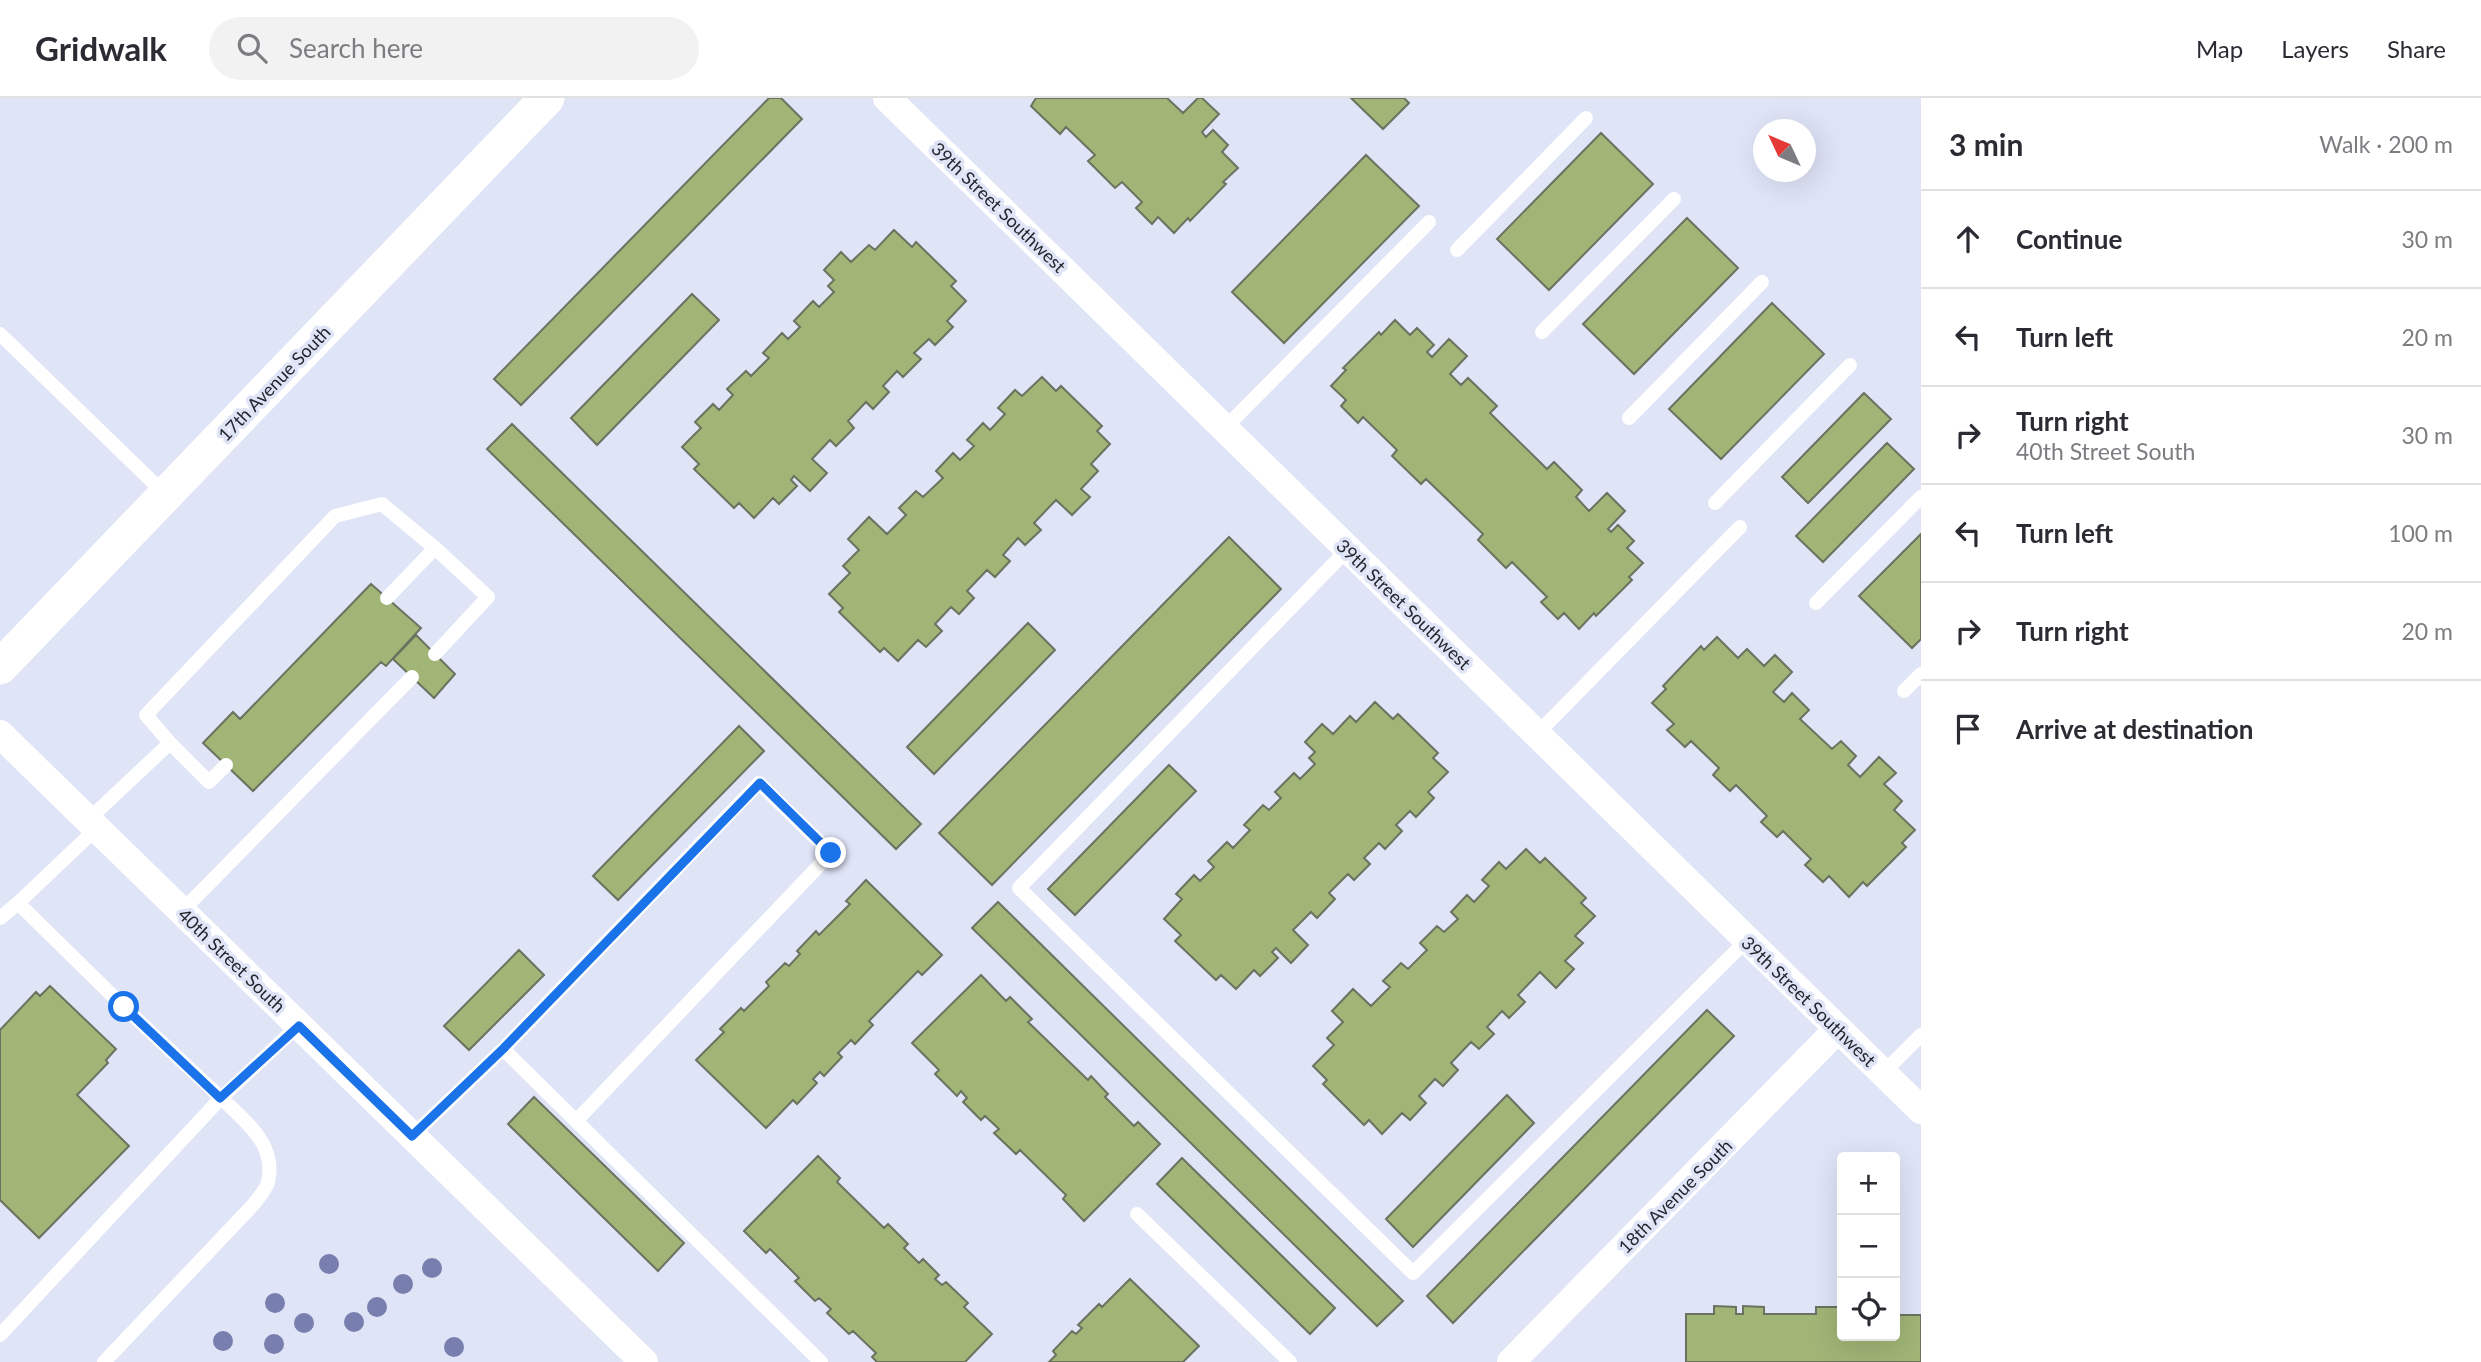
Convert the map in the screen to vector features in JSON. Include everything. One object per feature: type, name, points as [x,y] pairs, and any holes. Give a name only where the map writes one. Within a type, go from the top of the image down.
[{"type":"street","name":"17th Avenue South","points":[[0,667],[547,98]]},
{"type":"street","name":"39th Street Southwest","points":[[887,98],[1921,1110]]},
{"type":"street","name":"40th Street South","points":[[0,734],[644,1362]]},
{"type":"street","name":"18th Avenue South","points":[[1511,1362],[1838,1029]]},
{"type":"lane","points":[[1457,250],[1586,118]]},
{"type":"lane","points":[[1542,332],[1674,199]]},
{"type":"lane","points":[[1225,428],[1429,222]]},
{"type":"lane","points":[[1629,418],[1762,282]]},
{"type":"lane","points":[[0,334],[166,495]]},
{"type":"lane","points":[[1715,503],[1850,365]]},
{"type":"lane","points":[[1816,603],[1921,496]]},
{"type":"lane","points":[[226,765],[209,782],[146,715],[335,516],[382,504],[488,597],[435,654]]},
{"type":"lane","points":[[1537,734],[1740,527]]},
{"type":"lane","points":[[387,597],[435,548]]},
{"type":"lane","points":[[1348,549],[1019,888],[1038,907],[1413,1273],[1747,940]]},
{"type":"lane","points":[[1904,691],[1921,674]]},
{"type":"lane","points":[[181,911],[412,677]]},
{"type":"lane","points":[[0,918],[170,743]]},
{"type":"lane","points":[[412,1136],[503,1049],[760,783],[831,853],[577,1121]]},
{"type":"lane","points":[[18,902],[251,1126],[264,1143],[270,1164],[268,1184],[253,1205],[104,1362]]},
{"type":"lane","points":[[0,1335],[220,1098],[299,1026]]},
{"type":"lane","points":[[1883,1073],[1921,1035]]},
{"type":"lane","points":[[503,1049],[821,1362]]},
{"type":"lane","points":[[1137,1214],[1290,1362]]},
{"type":"building","points":[[769,98],[781,98],[802,119],[521,405],[494,379]]},
{"type":"building","points":[[1036,98],[1167,98],[1183,113],[1198,98],[1202,98],[1219,114],[1202,132],[1206,137],[1213,130],[1228,145],[1222,152],[1238,168],[1190,221],[1188,218],[1174,233],[1158,217],[1152,224],[1136,208],[1142,202],[1122,182],[1115,188],[1088,161],[1095,155],[1066,127],[1060,134],[1031,106]]},
{"type":"building","points":[[1351,98],[1404,98],[1409,103],[1383,129]]},
{"type":"building","points":[[1601,133],[1653,184],[1549,290],[1497,239]]},
{"type":"building","points":[[1366,155],[1419,206],[1284,343],[1232,292]]},
{"type":"building","points":[[1687,218],[1738,268],[1634,374],[1583,324]]},
{"type":"building","points":[[894,230],[912,247],[916,242],[956,281],[951,286],[966,301],[947,321],[953,327],[935,345],[929,339],[914,353],[921,359],[903,377],[897,371],[883,386],[889,392],[873,409],[866,402],[848,421],[854,428],[836,446],[830,440],[812,459],[827,473],[810,491],[794,476],[791,480],[797,486],[779,504],[773,498],[754,518],[739,503],[734,508],[694,469],[699,464],[682,447],[701,428],[695,422],[713,404],[719,410],[733,395],[727,389],[746,371],[751,376],[769,358],[763,353],[782,333],[788,339],[800,327],[794,321],[813,301],[819,307],[834,292],[828,286],[834,280],[824,270],[841,252],[851,262],[869,245],[875,250]]},
{"type":"building","points":[[692,294],[719,320],[597,445],[571,418]]},
{"type":"building","points":[[1772,303],[1824,354],[1721,459],[1669,409]]},
{"type":"building","points":[[1395,320],[1410,335],[1417,328],[1434,345],[1427,352],[1432,357],[1449,339],[1467,356],[1450,374],[1461,385],[1468,378],[1497,406],[1490,413],[1547,469],[1554,462],[1582,490],[1576,497],[1589,511],[1607,493],[1625,511],[1608,529],[1611,532],[1618,525],[1634,541],[1627,548],[1643,563],[1629,577],[1632,580],[1579,629],[1564,613],[1558,619],[1541,602],[1547,597],[1512,562],[1506,568],[1478,540],[1483,534],[1426,479],[1421,484],[1392,456],[1397,450],[1363,417],[1358,423],[1341,406],[1346,400],[1331,386],[1346,370],[1343,368]]},
{"type":"building","points":[[1042,377],[1056,391],[1061,386],[1102,426],[1097,431],[1110,444],[1091,464],[1098,471],[1081,489],[1090,497],[1072,515],[1056,500],[1034,523],[1041,530],[1025,545],[1018,538],[1003,555],[1010,561],[995,577],[987,570],[967,591],[974,598],[959,614],[951,607],[935,624],[942,631],[926,647],[918,640],[898,661],[884,648],[880,652],[839,612],[843,608],[829,594],[850,573],[843,566],[859,550],[848,539],[869,517],[887,534],[906,515],[899,508],[916,491],[923,497],[943,478],[936,471],[953,453],[960,460],[974,446],[967,440],[983,423],[990,430],[1005,414],[998,408],[1015,390],[1022,396]]},
{"type":"building","points":[[1864,393],[1891,419],[1808,503],[1782,477]]},
{"type":"building","points":[[512,424],[921,824],[896,849],[487,449]]},
{"type":"building","points":[[1887,443],[1914,469],[1823,562],[1796,536]]},
{"type":"building","points":[[1921,534],[1921,639],[1912,648],[1859,596]]},
{"type":"building","points":[[1229,537],[1281,589],[992,885],[939,833]]},
{"type":"building","points":[[371,584],[421,628],[386,666],[381,662],[253,791],[203,743],[233,712],[240,719]]},
{"type":"building","points":[[1028,623],[1055,650],[934,774],[907,747]]},
{"type":"building","points":[[416,635],[455,674],[434,698],[393,659]]},
{"type":"building","points":[[1717,637],[1738,658],[1747,649],[1764,666],[1775,655],[1792,672],[1773,692],[1784,702],[1792,693],[1809,710],[1800,719],[1832,749],[1841,741],[1856,756],[1848,765],[1860,777],[1879,757],[1896,773],[1884,784],[1902,801],[1894,810],[1915,830],[1902,843],[1906,847],[1867,886],[1863,882],[1849,897],[1829,876],[1823,882],[1805,865],[1811,859],[1783,831],[1777,837],[1761,822],[1767,816],[1736,785],[1730,791],[1713,775],[1719,768],[1691,741],[1685,747],[1667,730],[1674,724],[1652,703],[1666,689],[1663,686],[1701,646],[1704,650]]},
{"type":"building","points":[[1375,702],[1393,719],[1398,714],[1438,753],[1433,758],[1448,772],[1428,792],[1434,798],[1416,817],[1410,811],[1396,825],[1402,831],[1385,849],[1379,843],[1364,858],[1370,864],[1354,880],[1348,874],[1329,893],[1335,899],[1317,918],[1311,912],[1293,930],[1308,945],[1291,963],[1276,948],[1272,952],[1278,958],[1260,976],[1254,970],[1236,989],[1221,975],[1216,980],[1175,941],[1181,935],[1164,919],[1182,899],[1176,894],[1194,875],[1200,881],[1214,867],[1208,861],[1227,842],[1233,848],[1250,830],[1244,825],[1263,805],[1269,810],[1281,798],[1275,792],[1294,773],[1300,779],[1315,764],[1309,758],[1315,752],[1305,742],[1322,724],[1333,734],[1350,716],[1356,722]]},
{"type":"building","points":[[739,726],[764,751],[618,900],[593,876]]},
{"type":"building","points":[[1169,765],[1196,791],[1075,915],[1048,889]]},
{"type":"building","points":[[1526,849],[1540,863],[1545,858],[1586,898],[1581,903],[1595,916],[1575,936],[1583,943],[1565,961],[1574,969],[1556,988],[1540,972],[1518,995],[1525,1002],[1509,1018],[1502,1011],[1487,1027],[1494,1034],[1479,1049],[1471,1042],[1451,1063],[1458,1070],[1443,1086],[1435,1079],[1419,1096],[1426,1103],[1410,1120],[1402,1113],[1382,1134],[1369,1120],[1364,1125],[1323,1084],[1327,1080],[1313,1066],[1334,1045],[1327,1038],[1343,1022],[1332,1011],[1353,989],[1371,1006],[1390,987],[1383,981],[1401,963],[1408,969],[1427,950],[1420,943],[1437,926],[1444,932],[1458,919],[1451,912],[1467,895],[1474,902],[1489,886],[1482,880],[1499,862],[1506,869]]},
{"type":"building","points":[[866,880],[942,955],[922,975],[918,971],[869,1021],[873,1025],[855,1044],[851,1040],[838,1053],[842,1057],[824,1076],[820,1072],[813,1079],[817,1083],[797,1104],[793,1100],[766,1128],[696,1060],[724,1032],[720,1029],[741,1008],[744,1011],[769,986],[766,982],[785,963],[789,966],[800,954],[797,951],[816,931],[819,935],[850,904],[846,901]]},
{"type":"building","points":[[998,902],[1403,1301],[1377,1326],[972,928]]},
{"type":"building","points":[[519,950],[544,975],[469,1050],[444,1026]]},
{"type":"building","points":[[981,975],[1006,1001],[1010,997],[1032,1019],[1028,1022],[1088,1080],[1091,1076],[1108,1094],[1105,1097],[1134,1126],[1138,1122],[1160,1144],[1084,1221],[1063,1199],[1066,1195],[1020,1150],[1016,1154],[994,1133],[999,1129],[985,1116],[981,1120],[963,1102],[967,1098],[961,1091],[957,1096],[935,1074],[939,1070],[912,1043]]},
{"type":"building","points":[[50,986],[116,1049],[106,1060],[108,1063],[77,1095],[129,1146],[39,1238],[0,1200],[0,1030],[36,992],[40,996]]},
{"type":"building","points":[[1707,1010],[1734,1036],[1453,1323],[1427,1296]]},
{"type":"building","points":[[1507,1095],[1534,1123],[1413,1247],[1386,1219]]},
{"type":"building","points":[[534,1097],[684,1243],[658,1271],[508,1124]]},
{"type":"building","points":[[818,1156],[840,1178],[837,1182],[884,1228],[888,1224],[908,1244],[904,1248],[919,1263],[923,1259],[939,1275],[935,1279],[942,1285],[946,1282],[968,1303],[964,1307],[992,1334],[965,1362],[877,1362],[872,1357],[876,1353],[853,1331],[849,1334],[827,1313],[831,1309],[819,1298],[815,1301],[795,1281],[799,1278],[770,1249],[766,1253],[744,1231]]},
{"type":"building","points":[[1182,1158],[1335,1308],[1310,1334],[1157,1184]]},
{"type":"building","points":[[1130,1279],[1199,1346],[1183,1362],[1049,1362],[1056,1355],[1053,1351],[1072,1331],[1076,1334],[1082,1328],[1078,1325],[1099,1304],[1102,1307]]},
{"type":"building","points":[[1714,1306],[1736,1307],[1736,1314],[1743,1314],[1743,1306],[1764,1307],[1764,1314],[1816,1314],[1816,1307],[1837,1307],[1837,1341],[1900,1341],[1900,1315],[1921,1315],[1921,1362],[1686,1362],[1686,1314],[1714,1314]]},
{"type":"route","points":[[124,1007],[220,1098],[299,1026],[412,1136],[503,1049],[760,783],[831,853]]}]
